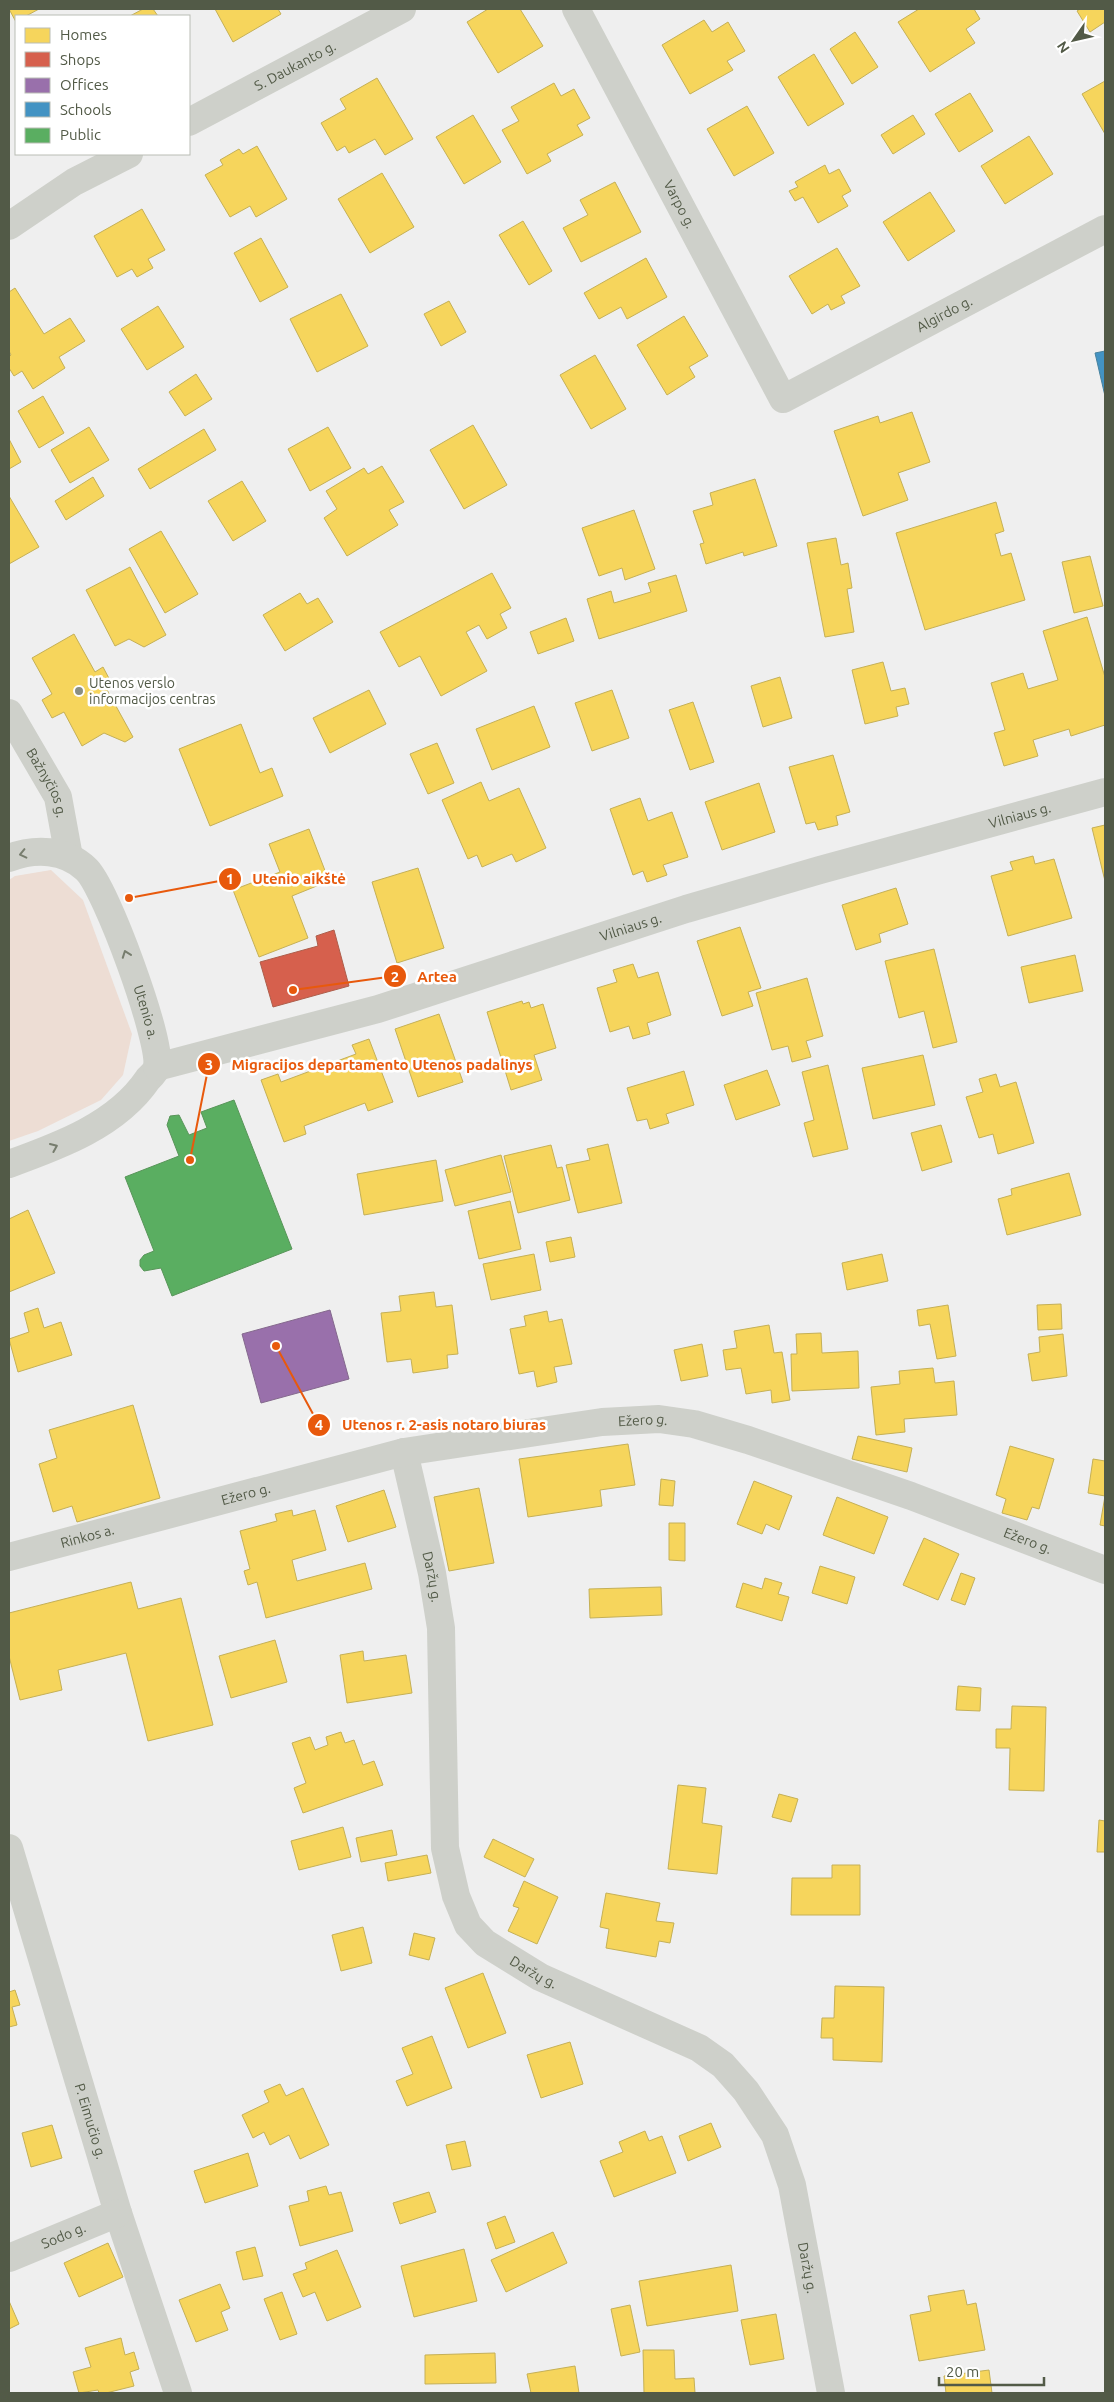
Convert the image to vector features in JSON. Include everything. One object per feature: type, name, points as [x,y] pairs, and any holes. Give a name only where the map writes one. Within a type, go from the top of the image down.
[{"type":"street","name":"S. Daukanto g.","points":[[190,121],[402,9]]},
{"type":"street","name":"Varpo g.","points":[[576,9],[783,400]]},
{"type":"street","points":[[9,226],[74,182],[127,155]]},
{"type":"street","name":"Algirdo g.","points":[[783,400],[1105,229]]},
{"type":"street","name":"Bažnyčios g.","points":[[9,713],[58,797],[69,857]]},
{"type":"street","name":"Vilniaus g.","points":[[157,1067],[378,1009],[686,909],[820,870],[1105,792]]},
{"type":"street","name":"Utenio a.","points":[[9,858],[23,853],[49,851],[69,857],[87,869],[106,901],[154,1037],[157,1067]]},
{"type":"street","points":[[9,1164],[62,1144],[98,1125],[141,1089],[157,1067]]},
{"type":"street","name":"Ežero g.","points":[[166,1515],[404,1452],[602,1422],[659,1419],[694,1424],[911,1496],[1105,1570]]},
{"type":"street","name":"Daržų g.","points":[[404,1452],[432,1573],[440,1628],[445,1848],[456,1896],[468,1925],[485,1943],[540,1977],[699,2048],[723,2065],[746,2091],[775,2135],[792,2185],[831,2393]]},
{"type":"street","name":"Rinkos a.","points":[[9,1558],[166,1515]]},
{"type":"street","name":"P. Eimučio g.","points":[[9,1848],[118,2213],[178,2393]]},
{"type":"street","name":"Sodo g.","points":[[9,2258],[118,2213]]},
{"type":"shaded area","points":[[51,870],[83,900],[132,1034],[123,1075],[101,1100],[38,1131],[9,1141],[9,880],[15,876]]},
{"type":"building: Homes","points":[[9,9],[39,9],[28,15],[15,15],[15,20]]},
{"type":"building: Homes","points":[[143,9],[153,9],[157,15],[132,15]]},
{"type":"building: Homes","points":[[215,9],[278,9],[281,14],[233,42]]},
{"type":"building: Homes","points":[[488,9],[520,9],[543,46],[498,73],[467,22]]},
{"type":"building: Homes","points":[[919,9],[974,9],[980,19],[966,29],[975,43],[930,72],[898,22]]},
{"type":"building: Homes","points":[[1080,9],[1105,9],[1105,22],[1090,32],[1077,11]]},
{"type":"building: Homes","points":[[704,20],[712,32],[728,22],[745,51],[727,61],[733,70],[690,94],[662,45]]},
{"type":"building: Homes","points":[[855,32],[878,67],[852,84],[830,49]]},
{"type":"building: Homes","points":[[814,54],[844,104],[808,126],[778,77]]},
{"type":"building: Homes","points":[[377,78],[413,139],[385,155],[375,139],[349,153],[345,146],[337,151],[321,123],[346,109],[340,99]]},
{"type":"building: Homes","points":[[1105,81],[1105,134],[1082,94]]},
{"type":"building: Homes","points":[[554,83],[561,96],[574,89],[590,118],[577,125],[583,135],[547,154],[551,161],[527,174],[502,130],[519,121],[511,107]]},
{"type":"building: Homes","points":[[970,93],[993,131],[959,152],[935,114]]},
{"type":"building: Homes","points":[[747,106],[774,153],[734,176],[707,129]]},
{"type":"building: Homes","points":[[473,115],[501,162],[464,184],[436,137]]},
{"type":"building: Homes","points":[[913,115],[925,134],[893,154],[881,135]]},
{"type":"building: Homes","points":[[1029,136],[1053,174],[1005,204],[981,166]]},
{"type":"building: Homes","points":[[257,146],[287,199],[256,217],[250,206],[230,217],[205,175],[223,165],[220,160],[239,149],[243,154]]},
{"type":"building: Homes","points":[[825,165],[829,174],[839,169],[851,191],[842,196],[848,206],[818,223],[803,197],[795,201],[789,191],[798,187],[795,182]]},
{"type":"building: Homes","points":[[382,173],[414,227],[370,253],[338,199]]},
{"type":"building: Homes","points":[[615,182],[641,232],[581,262],[563,228],[588,215],[580,200]]},
{"type":"building: Homes","points":[[930,192],[955,231],[908,261],[883,222]]},
{"type":"building: Homes","points":[[142,209],[165,250],[148,259],[153,268],[137,277],[132,269],[117,277],[94,236]]},
{"type":"building: Homes","points":[[523,221],[552,271],[529,285],[499,235]]},
{"type":"building: Homes","points":[[261,238],[288,287],[260,302],[234,253]]},
{"type":"building: Homes","points":[[837,248],[860,286],[841,296],[845,303],[831,310],[828,304],[812,314],[789,276]]},
{"type":"building: Homes","points":[[646,258],[667,297],[627,319],[621,307],[599,319],[584,293]]},
{"type":"building: Homes","points":[[15,288],[44,334],[70,318],[85,341],[59,357],[65,368],[33,389],[22,371],[14,376],[9,368],[9,357],[11,355],[9,351],[9,292]]},
{"type":"building: Homes","points":[[341,294],[368,346],[317,372],[290,319]]},
{"type":"building: Homes","points":[[449,301],[466,332],[441,346],[424,314]]},
{"type":"building: Homes","points":[[158,306],[184,347],[147,370],[121,329]]},
{"type":"building: Homes","points":[[684,316],[708,356],[689,367],[695,377],[667,395],[637,345]]},
{"type":"building: Homes","points":[[595,355],[626,409],[591,429],[560,375]]},
{"type":"building: Homes","points":[[196,374],[212,399],[185,416],[169,392]]},
{"type":"building: Homes","points":[[43,396],[64,433],[39,448],[18,411]]},
{"type":"building: Homes","points":[[912,412],[930,462],[898,473],[908,500],[863,516],[834,431],[878,416],[880,423]]},
{"type":"building: Homes","points":[[473,425],[507,485],[464,509],[430,450]]},
{"type":"building: Homes","points":[[89,427],[109,460],[70,483],[51,450]]},
{"type":"building: Homes","points":[[328,427],[351,468],[310,491],[288,449]]},
{"type":"building: Homes","points":[[204,429],[216,450],[150,489],[138,469]]},
{"type":"building: Homes","points":[[9,439],[21,462],[9,469]]},
{"type":"building: Homes","points":[[382,466],[404,502],[389,510],[398,525],[347,556],[324,518],[337,509],[326,491],[364,468],[368,474]]},
{"type":"building: Homes","points":[[93,477],[104,496],[66,520],[55,501]]},
{"type":"building: Homes","points":[[755,479],[777,546],[744,556],[743,552],[706,564],[700,544],[704,543],[693,511],[713,505],[710,493]]},
{"type":"building: Homes","points":[[242,481],[266,521],[233,541],[208,501]]},
{"type":"building: Homes","points":[[9,496],[39,547],[9,564]]},
{"type":"building: Homes","points":[[996,502],[1004,531],[995,534],[1001,556],[1011,553],[1025,600],[925,630],[896,533]]},
{"type":"building: Homes","points":[[634,510],[655,569],[625,580],[622,568],[599,576],[582,528]]},
{"type":"building: Homes","points":[[161,531],[198,594],[165,613],[129,549]]},
{"type":"building: Homes","points":[[836,538],[841,565],[848,563],[852,588],[847,589],[854,632],[825,637],[807,543]]},
{"type":"building: Homes","points":[[1090,556],[1103,606],[1074,613],[1062,562]]},
{"type":"building: Homes","points":[[130,567],[166,635],[144,647],[129,639],[115,646],[86,590]]},
{"type":"building: Homes","points":[[492,573],[511,608],[500,614],[507,628],[487,639],[479,625],[466,632],[487,671],[441,696],[420,656],[399,667],[380,632]]},
{"type":"building: Homes","points":[[676,575],[687,611],[599,639],[587,599],[611,591],[614,603],[651,592],[648,583]]},
{"type":"building: Homes","points":[[300,593],[307,604],[318,598],[333,622],[285,651],[263,615]]},
{"type":"building: Homes","points":[[1087,617],[1105,677],[1105,725],[1071,736],[1069,729],[1033,740],[1038,756],[1004,766],[994,733],[1005,730],[991,683],[1023,673],[1028,689],[1058,680],[1043,631]]},
{"type":"building: Homes","points":[[566,618],[574,641],[538,654],[530,632]]},
{"type":"building: Homes","name":"Utenos verslo informacijos centras","points":[[74,634],[95,672],[103,667],[112,684],[106,688],[133,737],[125,742],[104,733],[82,746],[64,712],[52,718],[42,700],[52,694],[32,658]]},
{"type":"building: Homes","points":[[883,662],[891,691],[905,688],[909,704],[896,707],[898,716],[865,724],[852,670]]},
{"type":"building: Homes","points":[[780,677],[792,718],[763,727],[751,686]]},
{"type":"building: Homes","points":[[369,690],[386,724],[330,753],[313,718]]},
{"type":"building: Homes","points":[[612,690],[629,738],[592,751],[575,703]]},
{"type":"building: Homes","points":[[693,702],[714,762],[690,770],[669,710]]},
{"type":"building: Homes","points":[[534,706],[550,747],[492,770],[476,729]]},
{"type":"building: Homes","points":[[241,724],[260,773],[272,768],[283,796],[210,826],[179,749]]},
{"type":"building: Homes","points":[[437,743],[454,783],[428,794],[410,754]]},
{"type":"building: Homes","points":[[833,755],[850,812],[836,816],[838,825],[818,830],[815,822],[806,824],[789,767]]},
{"type":"building: Homes","points":[[481,782],[489,801],[519,788],[546,848],[516,862],[512,854],[482,867],[477,855],[468,859],[442,800]]},
{"type":"building: Homes","points":[[759,783],[775,832],[722,850],[705,802]]},
{"type":"building: Homes","points":[[640,798],[648,821],[672,812],[688,857],[663,865],[667,875],[647,882],[643,871],[633,875],[610,809]]},
{"type":"building: Homes","points":[[1105,825],[1105,881],[1092,828]]},
{"type":"building: Homes","points":[[309,829],[329,881],[292,896],[308,938],[259,957],[233,890],[280,872],[269,844]]},
{"type":"building: Homes","points":[[1033,856],[1035,864],[1054,859],[1072,918],[1008,936],[991,876],[1013,870],[1010,862]]},
{"type":"building: Homes","points":[[418,868],[444,948],[397,963],[372,882]]},
{"type":"building: Homes","points":[[896,888],[908,924],[879,934],[881,942],[856,950],[842,905]]},
{"type":"building: Homes","points":[[740,927],[761,988],[748,992],[753,1006],[722,1016],[697,941]]},
{"type":"building: Homes","points":[[934,949],[957,1042],[933,1048],[924,1011],[899,1018],[885,961]]},
{"type":"building: Homes","points":[[1075,955],[1083,991],[1029,1003],[1021,967]]},
{"type":"building: Homes","points":[[633,964],[638,978],[658,972],[671,1015],[647,1023],[650,1034],[633,1039],[629,1026],[610,1032],[597,988],[617,982],[613,970]]},
{"type":"building: Homes","points":[[807,978],[823,1036],[806,1041],[811,1057],[792,1062],[788,1046],[772,1050],[756,993]]},
{"type":"building: Homes","points":[[522,1001],[523,1004],[529,1002],[531,1008],[543,1004],[556,1048],[534,1055],[542,1080],[511,1090],[487,1012]]},
{"type":"building: Homes","points":[[439,1014],[463,1082],[418,1097],[395,1029]]},
{"type":"building: Homes","points":[[369,1039],[393,1102],[368,1111],[365,1103],[304,1126],[306,1134],[284,1142],[261,1080],[278,1074],[281,1082],[356,1054],[352,1045]]},
{"type":"building: Homes","points":[[923,1055],[935,1105],[873,1119],[862,1068]]},
{"type":"building: Homes","points":[[828,1065],[848,1149],[813,1157],[804,1123],[814,1120],[802,1072]]},
{"type":"building: Homes","points":[[767,1070],[780,1105],[736,1120],[724,1085]]},
{"type":"building: Homes","points":[[684,1071],[694,1105],[666,1114],[669,1123],[650,1129],[647,1119],[637,1121],[627,1088]]},
{"type":"building: Homes","points":[[996,1074],[1000,1087],[1016,1082],[1034,1143],[998,1154],[993,1134],[979,1138],[966,1097],[983,1092],[979,1079]]},
{"type":"building: Homes","points":[[941,1125],[952,1162],[922,1171],[911,1133]]},
{"type":"building: Homes","points":[[608,1144],[622,1203],[578,1213],[566,1165],[590,1160],[587,1149]]},
{"type":"building: Homes","points":[[551,1145],[557,1168],[562,1167],[570,1200],[518,1213],[504,1156]]},
{"type":"building: Homes","points":[[501,1155],[511,1192],[455,1206],[445,1170]]},
{"type":"building: Homes","points":[[436,1160],[443,1201],[364,1215],[357,1174]]},
{"type":"building: Homes","points":[[1069,1173],[1081,1215],[1007,1235],[998,1199],[1012,1195],[1011,1189]]},
{"type":"building: Homes","points":[[510,1201],[521,1249],[479,1259],[468,1211]]},
{"type":"building: Homes","points":[[28,1210],[55,1273],[9,1292],[9,1219]]},
{"type":"building: Homes","points":[[571,1237],[575,1257],[550,1262],[546,1242]]},
{"type":"building: Homes","points":[[534,1254],[541,1290],[491,1300],[483,1264]]},
{"type":"building: Homes","points":[[882,1254],[888,1281],[847,1290],[842,1263]]},
{"type":"building: Homes","points":[[434,1292],[436,1307],[452,1305],[458,1354],[447,1355],[448,1368],[413,1373],[411,1359],[387,1362],[381,1313],[401,1311],[399,1296]]},
{"type":"building: Homes","points":[[1061,1304],[1062,1329],[1038,1330],[1037,1305]]},
{"type":"building: Homes","points":[[948,1305],[956,1356],[937,1359],[930,1324],[919,1326],[917,1310]]},
{"type":"building: Homes","points":[[38,1308],[44,1328],[61,1322],[72,1355],[18,1372],[9,1339],[29,1332],[24,1313]]},
{"type":"building: Homes","points":[[547,1311],[549,1322],[562,1319],[572,1364],[554,1367],[557,1382],[537,1387],[534,1371],[519,1374],[510,1329],[526,1326],[524,1316]]},
{"type":"building: Homes","points":[[769,1325],[774,1353],[782,1352],[790,1400],[772,1403],[771,1390],[746,1394],[741,1368],[726,1370],[723,1350],[737,1348],[734,1331]]},
{"type":"building: Homes","points":[[821,1333],[822,1353],[858,1351],[859,1388],[792,1391],[791,1354],[797,1354],[796,1334]]},
{"type":"building: Homes","points":[[1063,1334],[1067,1376],[1032,1381],[1028,1354],[1040,1352],[1039,1337]]},
{"type":"building: Homes","points":[[702,1344],[708,1376],[681,1381],[674,1350]]},
{"type":"building: Homes","points":[[933,1368],[935,1383],[954,1381],[957,1415],[904,1419],[905,1432],[876,1435],[871,1387],[900,1384],[899,1371]]},
{"type":"building: Homes","points":[[133,1405],[160,1498],[77,1522],[72,1506],[53,1512],[39,1464],[57,1458],[49,1430]]},
{"type":"building: Homes","points":[[858,1436],[912,1448],[907,1472],[852,1459]]},
{"type":"building: Homes","points":[[628,1444],[635,1485],[600,1490],[602,1506],[528,1517],[519,1459]]},
{"type":"building: Homes","points":[[1010,1446],[1054,1459],[1039,1509],[1032,1507],[1027,1520],[1002,1513],[1006,1499],[996,1495]]},
{"type":"building: Homes","points":[[1093,1459],[1105,1461],[1105,1496],[1088,1493]]},
{"type":"building: Homes","points":[[661,1479],[675,1481],[673,1506],[659,1505]]},
{"type":"building: Homes","points":[[754,1481],[792,1496],[779,1530],[766,1524],[762,1534],[737,1524]]},
{"type":"building: Homes","points":[[479,1488],[494,1563],[449,1571],[434,1497]]},
{"type":"building: Homes","points":[[384,1490],[396,1527],[348,1542],[336,1506]]},
{"type":"building: Homes","points":[[1105,1496],[1105,1526],[1100,1525]]},
{"type":"building: Homes","points":[[837,1497],[888,1517],[874,1554],[823,1535]]},
{"type":"building: Homes","points":[[292,1510],[293,1516],[315,1510],[326,1550],[292,1560],[297,1581],[365,1563],[372,1589],[266,1618],[257,1582],[248,1585],[244,1571],[250,1569],[240,1531],[277,1521],[275,1514]]},
{"type":"building: Homes","points":[[669,1523],[685,1523],[685,1561],[669,1560]]},
{"type":"building: Homes","points":[[924,1538],[959,1554],[938,1600],[903,1585]]},
{"type":"building: Homes","points":[[820,1566],[855,1577],[847,1604],[812,1593]]},
{"type":"building: Homes","points":[[961,1573],[975,1578],[965,1605],[951,1600]]},
{"type":"building: Homes","points":[[765,1578],[782,1583],[778,1594],[789,1597],[782,1621],[736,1607],[743,1583],[762,1589]]},
{"type":"building: Homes","points":[[131,1582],[138,1609],[181,1598],[213,1725],[148,1741],[126,1653],[58,1670],[62,1690],[20,1700],[9,1656],[9,1613]]},
{"type":"building: Homes","points":[[661,1587],[662,1615],[590,1618],[589,1589]]},
{"type":"building: Homes","points":[[275,1640],[287,1682],[231,1698],[219,1656]]},
{"type":"building: Homes","points":[[363,1651],[364,1661],[406,1655],[412,1693],[347,1703],[340,1655]]},
{"type":"building: Homes","points":[[958,1686],[981,1688],[980,1711],[956,1710]]},
{"type":"building: Homes","points":[[1012,1706],[1046,1707],[1044,1791],[1009,1790],[1010,1748],[996,1748],[996,1729],[1011,1729]]},
{"type":"building: Homes","points":[[341,1732],[345,1743],[354,1740],[363,1765],[374,1761],[383,1785],[303,1813],[294,1788],[306,1783],[292,1743],[310,1737],[315,1750],[328,1745],[326,1737]]},
{"type":"building: Homes","points":[[678,1785],[706,1788],[702,1823],[722,1826],[717,1874],[668,1869]]},
{"type":"building: Homes","points":[[779,1794],[798,1799],[791,1822],[772,1817]]},
{"type":"building: Homes","points":[[1099,1820],[1105,1821],[1105,1852],[1097,1852]]},
{"type":"building: Homes","points":[[343,1827],[351,1857],[299,1870],[291,1841]]},
{"type":"building: Homes","points":[[392,1830],[397,1855],[361,1862],[356,1838]]},
{"type":"building: Homes","points":[[493,1839],[534,1859],[525,1877],[484,1857]]},
{"type":"building: Homes","points":[[427,1855],[431,1873],[388,1881],[385,1863]]},
{"type":"building: Homes","points":[[832,1865],[860,1865],[860,1915],[791,1915],[792,1878],[832,1878]]},
{"type":"building: Homes","points":[[524,1881],[558,1897],[537,1944],[508,1931],[519,1908],[513,1906]]},
{"type":"building: Homes","points":[[606,1893],[660,1903],[656,1921],[674,1923],[670,1943],[659,1941],[656,1957],[606,1948],[609,1929],[600,1927]]},
{"type":"building: Homes","points":[[363,1927],[372,1963],[341,1971],[332,1935]]},
{"type":"building: Homes","points":[[414,1933],[435,1938],[429,1960],[409,1955]]},
{"type":"building: Homes","points":[[483,1973],[506,2033],[468,2048],[445,1988]]},
{"type":"building: Homes","points":[[835,1986],[884,1987],[882,2062],[833,2060],[833,2038],[821,2038],[822,2018],[834,2018]]},
{"type":"building: Homes","points":[[15,1990],[20,2005],[12,2007],[17,2025],[9,2027],[9,1992]]},
{"type":"building: Homes","points":[[432,2036],[452,2088],[407,2106],[396,2081],[413,2074],[402,2048]]},
{"type":"building: Homes","points":[[570,2042],[583,2084],[541,2098],[527,2055]]},
{"type":"building: Homes","points":[[280,2084],[286,2096],[303,2088],[329,2145],[300,2159],[289,2135],[270,2145],[264,2132],[253,2138],[242,2115],[269,2102],[264,2091]]},
{"type":"building: Homes","points":[[711,2123],[721,2147],[688,2161],[679,2136]]},
{"type":"building: Homes","points":[[52,2125],[62,2158],[31,2167],[22,2133]]},
{"type":"building: Homes","points":[[645,2131],[649,2141],[662,2136],[676,2173],[614,2197],[600,2161],[623,2152],[619,2142]]},
{"type":"building: Homes","points":[[465,2141],[471,2166],[452,2170],[446,2145]]},
{"type":"building: Homes","points":[[248,2153],[258,2186],[205,2203],[194,2171]]},
{"type":"building: Homes","points":[[326,2186],[329,2195],[341,2192],[353,2231],[300,2246],[289,2206],[309,2201],[307,2191]]},
{"type":"building: Homes","points":[[429,2192],[436,2212],[400,2224],[393,2203]]},
{"type":"building: Homes","points":[[505,2216],[515,2242],[496,2249],[487,2223]]},
{"type":"building: Homes","points":[[553,2232],[567,2263],[506,2292],[491,2260]]},
{"type":"building: Homes","points":[[108,2243],[123,2277],[79,2297],[64,2263]]},
{"type":"building: Homes","points":[[255,2247],[263,2276],[243,2280],[236,2252]]},
{"type":"building: Homes","points":[[464,2249],[477,2301],[414,2317],[401,2266]]},
{"type":"building: Homes","points":[[337,2250],[361,2307],[327,2321],[315,2292],[303,2297],[293,2274],[307,2269],[305,2263]]},
{"type":"building: Homes","points":[[731,2265],[738,2311],[647,2326],[639,2281]]},
{"type":"building: Homes","points":[[220,2284],[230,2308],[221,2312],[228,2330],[196,2342],[179,2300]]},
{"type":"building: Homes","points":[[964,2290],[967,2305],[976,2303],[985,2350],[919,2361],[910,2315],[931,2311],[928,2296]]},
{"type":"building: Homes","points":[[282,2292],[297,2334],[280,2340],[264,2299]]},
{"type":"building: Homes","points":[[9,2301],[19,2324],[9,2329]]},
{"type":"building: Homes","points":[[630,2305],[640,2352],[621,2356],[611,2309]]},
{"type":"building: Homes","points":[[776,2314],[784,2359],[750,2365],[741,2320]]},
{"type":"building: Homes","points":[[121,2338],[125,2355],[134,2352],[139,2369],[130,2372],[134,2386],[106,2393],[99,2393],[98,2390],[79,2393],[73,2372],[91,2367],[85,2348]]},
{"type":"building: Homes","points":[[643,2350],[674,2350],[675,2379],[694,2378],[695,2393],[644,2393]]},
{"type":"building: Homes","points":[[495,2353],[496,2383],[425,2384],[425,2355]]},
{"type":"building: Homes","points":[[575,2366],[579,2393],[531,2393],[527,2374]]},
{"type":"building: Homes","points":[[989,2370],[992,2393],[946,2393],[944,2376]]},
{"type":"building: Shops","points":[[334,930],[349,986],[273,1007],[260,962],[318,946],[316,936]]},
{"type":"building: Offices","points":[[330,1310],[349,1379],[261,1403],[242,1334]]},
{"type":"building: Schools","points":[[1105,351],[1105,396],[1095,353]]},
{"type":"building: Public","points":[[234,1100],[292,1249],[172,1296],[161,1268],[144,1271],[140,1266],[140,1260],[144,1255],[154,1251],[125,1177],[179,1156],[167,1125],[170,1116],[179,1115],[189,1135],[207,1128],[201,1112]]},
{"type":"place","name":"Utenos verslo informacijos centras","points":[[79,691]]},
{"type":"place","name":"Utenio aikštė","points":[[129,898]]},
{"type":"place","name":"Artea","points":[[293,990]]},
{"type":"place","name":"Migracijos departamento Utenos padalinys","points":[[190,1160]]},
{"type":"place","name":"Utenos r. 2-asis notaro biuras","points":[[276,1346]]}]
